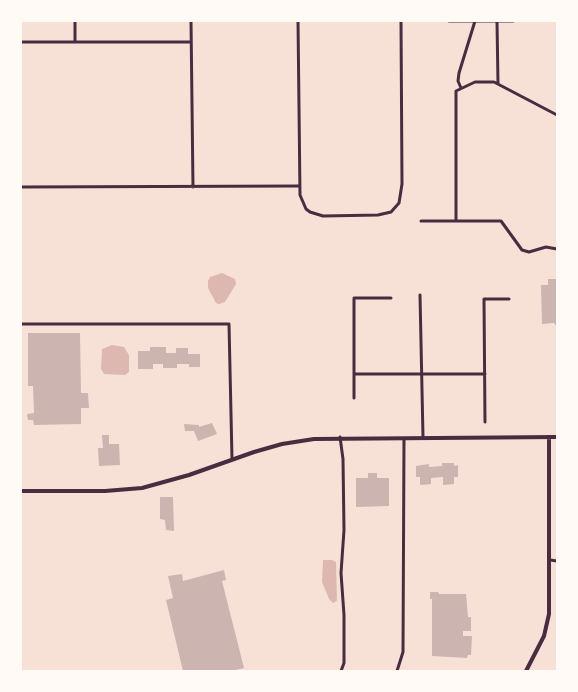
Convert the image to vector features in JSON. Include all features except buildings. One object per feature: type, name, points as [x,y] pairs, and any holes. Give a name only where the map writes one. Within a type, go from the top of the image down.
[{"type":"street","points":[[75,21],[75,41]]},
{"type":"street","points":[[191,21],[193,187]]},
{"type":"street","points":[[298,21],[299,186],[301,200],[306,209],[323,216],[388,214],[401,199],[401,21]]},
{"type":"street","points":[[449,21],[513,21]]},
{"type":"street","points":[[461,88],[458,81],[459,73],[475,21]]},
{"type":"street","points":[[497,21],[498,84]]},
{"type":"street","points":[[21,42],[191,42]]},
{"type":"street","points":[[456,221],[456,91],[483,81],[498,84],[557,115]]},
{"type":"street","points":[[21,187],[299,186]]},
{"type":"street","points":[[421,221],[501,221],[522,250],[530,252],[546,248],[557,249]]},
{"type":"street","points":[[420,295],[423,437]]},
{"type":"street","points":[[354,398],[354,298],[391,298]]},
{"type":"street","points":[[485,422],[484,299],[509,299]]},
{"type":"street","points":[[21,324],[230,324],[232,459]]},
{"type":"street","points":[[354,374],[485,374]]},
{"type":"street","points":[[397,671],[403,652],[404,437]]},
{"type":"street","points":[[526,671],[544,636],[548,622],[549,437]]},
{"type":"street","points":[[21,491],[108,491],[142,488],[282,444],[314,439],[557,437]]},
{"type":"street","points":[[339,439],[343,459],[344,530],[341,583],[344,663],[341,671]]},
{"type":"street","points":[[550,560],[557,561]]},
{"type":"shaded area","points":[[222,273],[235,279],[236,284],[225,302],[219,304],[216,303],[208,288],[208,281],[210,277]]},
{"type":"shaded area","points":[[112,345],[124,347],[129,355],[129,372],[125,375],[104,374],[101,369],[102,349]]},
{"type":"shaded area","points":[[323,560],[336,562],[337,601],[333,603],[322,582]]}]
